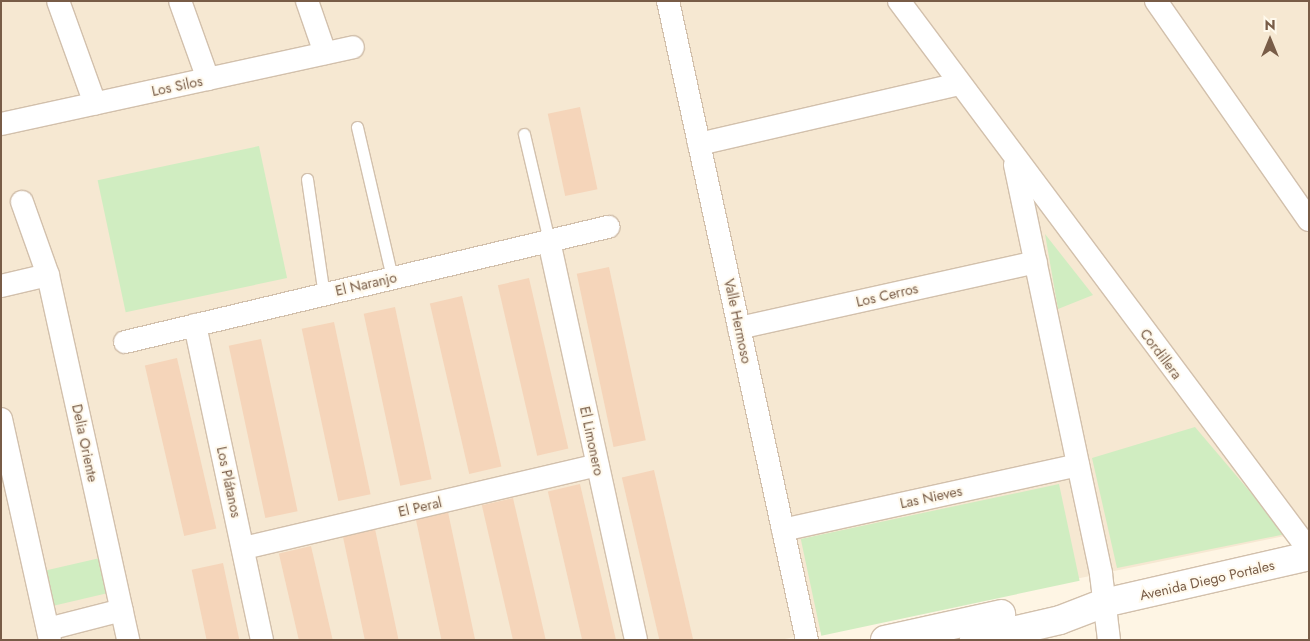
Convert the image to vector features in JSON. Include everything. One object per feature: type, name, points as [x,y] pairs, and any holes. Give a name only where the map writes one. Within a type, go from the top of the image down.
[{"type":"main road","name":"Avenida Diego Portales","points":[[974,640],[1060,620],[1104,603],[1309,556]]},
{"type":"main road","name":"Avenida Diego Portales","points":[[885,640],[1034,607],[1067,603],[1104,603]]},
{"type":"street","points":[[58,1],[95,104]]},
{"type":"street","points":[[180,1],[208,79]]},
{"type":"street","points":[[307,1],[325,53]]},
{"type":"street","name":"Valle Hermoso","points":[[668,1],[808,640]]},
{"type":"street","name":"Cordillera","points":[[899,1],[959,84],[1309,550]]},
{"type":"street","points":[[1156,1],[1309,220]]},
{"type":"street","name":"Los Silos","points":[[1,124],[353,47]]},
{"type":"street","points":[[699,144],[959,84]]},
{"type":"street","name":"Cordillera","points":[[1014,157],[1100,574],[1109,640]]},
{"type":"street","name":"Delia Oriente","points":[[22,202],[48,275],[128,640]]},
{"type":"street","name":"El Naranjo","points":[[125,342],[608,227]]},
{"type":"street","name":"El Limonero","points":[[549,241],[636,640]]},
{"type":"street","name":"Los Cerros","points":[[739,328],[1036,262]]},
{"type":"street","points":[[1,286],[48,275]]},
{"type":"street","name":"Los Plátanos","points":[[195,325],[244,548],[262,640]]},
{"type":"street","points":[[1,419],[49,634],[122,610]]},
{"type":"street","name":"El Peral","points":[[244,548],[597,465]]},
{"type":"street","name":"Las Nieves","points":[[784,530],[1078,465]]},
{"type":"lane","points":[[357,128],[392,278]]},
{"type":"lane","points":[[524,134],[549,241]]},
{"type":"lane","points":[[307,179],[324,295]]},
{"type":"shaded area","points":[[1,1],[1309,1],[1309,531],[780,640],[1,640]]},
{"type":"green space","points":[[259,146],[287,278],[126,312],[98,180]]},
{"type":"green space","points":[[1045,234],[1093,295],[1058,309]]},
{"type":"green space","points":[[1195,427],[1286,534],[1117,568],[1092,458]]},
{"type":"green space","points":[[1059,484],[1080,581],[821,636],[801,539]]},
{"type":"green space","points":[[100,558],[108,593],[53,606],[44,571]]},
{"type":"building","points":[[580,107],[597,189],[565,196],[548,114]]},
{"type":"building","points":[[609,267],[646,440],[614,447],[577,274]]},
{"type":"building","points":[[529,278],[568,449],[537,456],[498,285]]},
{"type":"building","points":[[462,296],[501,467],[469,474],[430,303]]},
{"type":"building","points":[[395,307],[432,479],[400,486],[364,314]]},
{"type":"building","points":[[334,322],[371,494],[338,501],[302,329]]},
{"type":"building","points":[[261,339],[298,511],[265,518],[229,346]]},
{"type":"building","points":[[177,358],[216,529],[184,536],[145,365]]},
{"type":"building","points":[[654,470],[693,640],[659,640],[622,477]]},
{"type":"building","points":[[580,484],[616,640],[582,640],[548,491]]},
{"type":"building","points":[[513,498],[546,640],[513,640],[482,505]]},
{"type":"building","points":[[448,512],[475,640],[441,640],[416,519]]},
{"type":"building","points":[[375,529],[399,640],[365,640],[343,536]]},
{"type":"building","points":[[311,546],[333,640],[299,640],[279,553]]},
{"type":"building","points":[[223,563],[239,640],[207,640],[192,570]]}]
